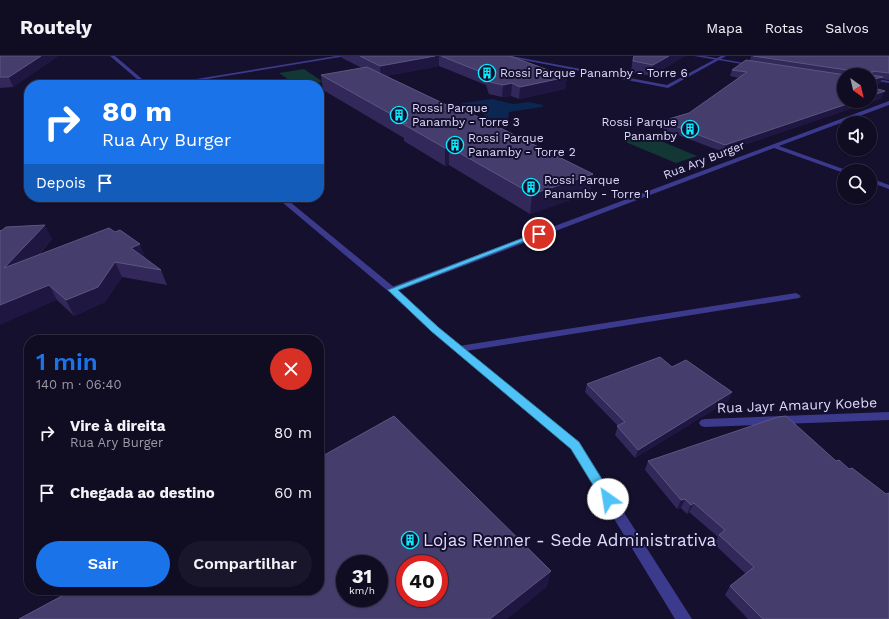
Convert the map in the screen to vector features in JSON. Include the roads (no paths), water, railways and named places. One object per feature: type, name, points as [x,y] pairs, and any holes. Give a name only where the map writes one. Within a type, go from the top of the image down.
[{"type":"street","points":[[112,56],[141,80]]},
{"type":"street","points":[[193,80],[344,56]]},
{"type":"street","points":[[504,56],[668,87],[724,56]]},
{"type":"street","points":[[696,56],[718,60],[758,63],[728,56]]},
{"type":"street","points":[[877,79],[889,82]]},
{"type":"street","points":[[877,84],[889,86]]},
{"type":"street","name":"Rua Ary Burger","points":[[392,290],[889,103]]},
{"type":"street","points":[[773,146],[837,169]]},
{"type":"street","points":[[877,183],[889,187]]},
{"type":"street","points":[[286,202],[575,446],[684,619]]},
{"type":"street","points":[[459,349],[796,296]]},
{"type":"street","name":"Rua Jayr Amaury Koebe","points":[[705,423],[889,416]]},
{"type":"water","points":[[492,99],[513,104],[529,102],[543,105],[542,107],[509,112],[508,119],[495,122],[484,116],[486,110],[464,106],[462,103]]},
{"type":"place","name":"Rossi Parque Panamby - Torre 6","points":[[487,73]]},
{"type":"place","name":"Rossi Parque Panamby - Torre 3","points":[[399,115]]},
{"type":"place","name":"Rossi Parque Panamby","points":[[690,129]]},
{"type":"place","name":"Rossi Parque Panamby - Torre 2","points":[[455,145]]},
{"type":"place","name":"Rossi Parque Panamby - Torre 1","points":[[531,187]]},
{"type":"place","name":"Lojas Renner - Sede Administrativa","points":[[410,540]]}]
